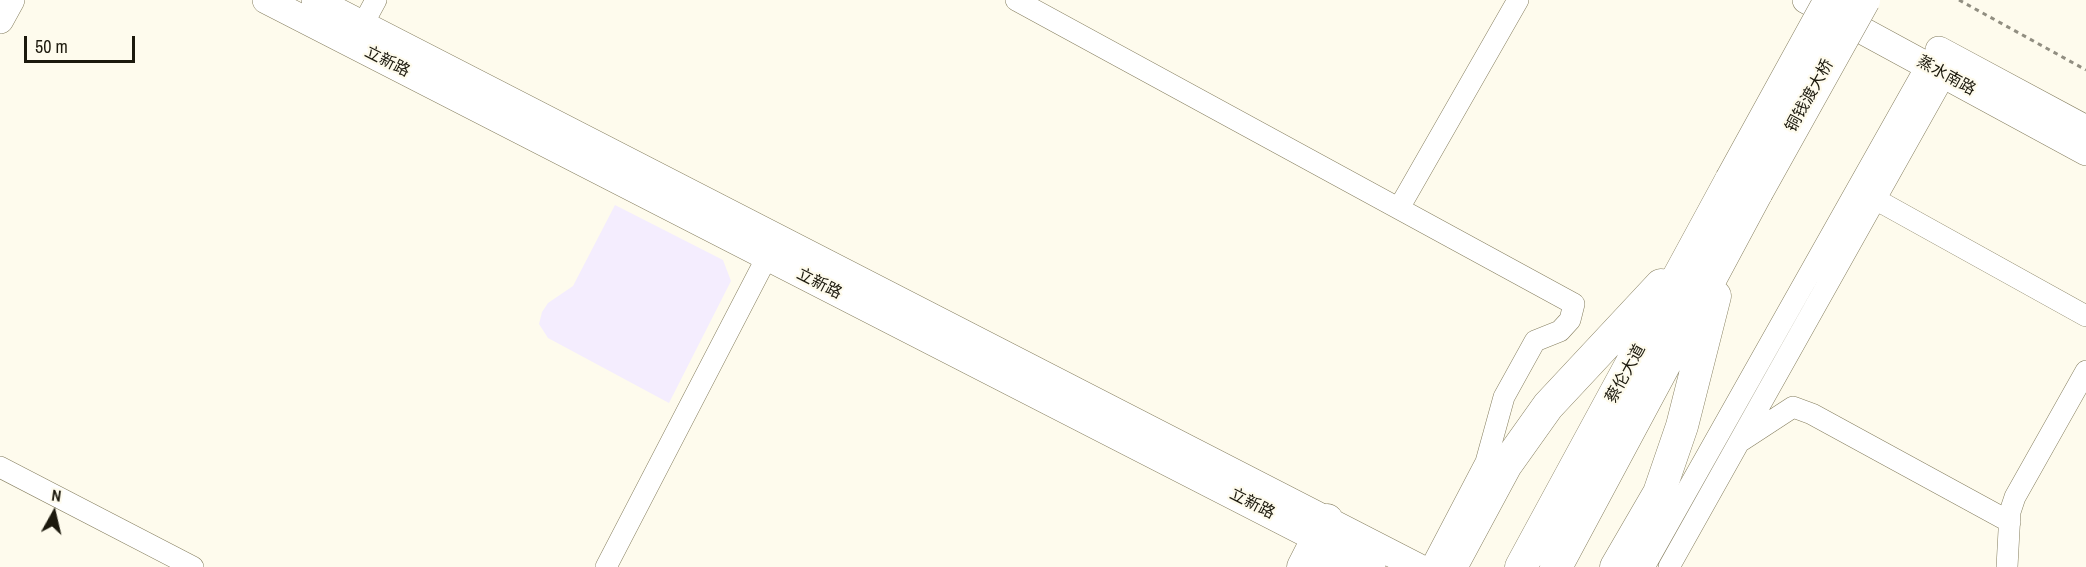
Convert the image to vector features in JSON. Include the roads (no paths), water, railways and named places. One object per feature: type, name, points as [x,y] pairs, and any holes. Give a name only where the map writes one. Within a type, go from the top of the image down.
[{"type":"highway","name":"铜钱渡大桥","points":[[1744,186],[1830,0]]},
{"type":"highway","name":"铜钱渡大桥","points":[[1744,186],[1864,0]]},
{"type":"highway","name":"蔡伦大道","points":[[1556,567],[1728,246],[1744,186]]},
{"type":"highway","name":"蔡伦大道","points":[[1521,567],[1692,251],[1744,186]]},
{"type":"highway","points":[[1616,567],[1659,492],[1682,426],[1728,246]]},
{"type":"highway","points":[[1451,567],[1506,465],[1548,406],[1692,251]]},
{"type":"highway","points":[[1303,567],[1322,542]]},
{"type":"main road","points":[[0,20],[11,0]]},
{"type":"main road","name":"立新路","points":[[266,0],[1372,567]]},
{"type":"main road","name":"立新路","points":[[315,0],[1322,542],[1418,567]]},
{"type":"main road","name":"蒸水南路","points":[[1806,0],[2086,152]]},
{"type":"main road","name":"蒸水南路","points":[[1844,0],[2086,129]]},
{"type":"street","points":[[363,24],[376,0]]},
{"type":"street","points":[[1016,0],[1574,304],[1570,320],[1560,331],[1535,341],[1504,397],[1486,462],[1431,567]]},
{"type":"street","points":[[1399,208],[1518,0]]},
{"type":"street","points":[[1669,567],[1875,199],[1936,70]]},
{"type":"street","points":[[1644,567],[1936,70]]},
{"type":"street","points":[[1875,199],[2086,316]]},
{"type":"street","points":[[606,567],[767,257]]},
{"type":"street","points":[[2007,567],[2010,522],[2015,497],[2086,371]]},
{"type":"street","points":[[1738,443],[1793,407],[1812,414],[2010,522]]},
{"type":"street","points":[[0,467],[192,567]]},
{"type":"street","points":[[1291,567],[1322,542]]}]
